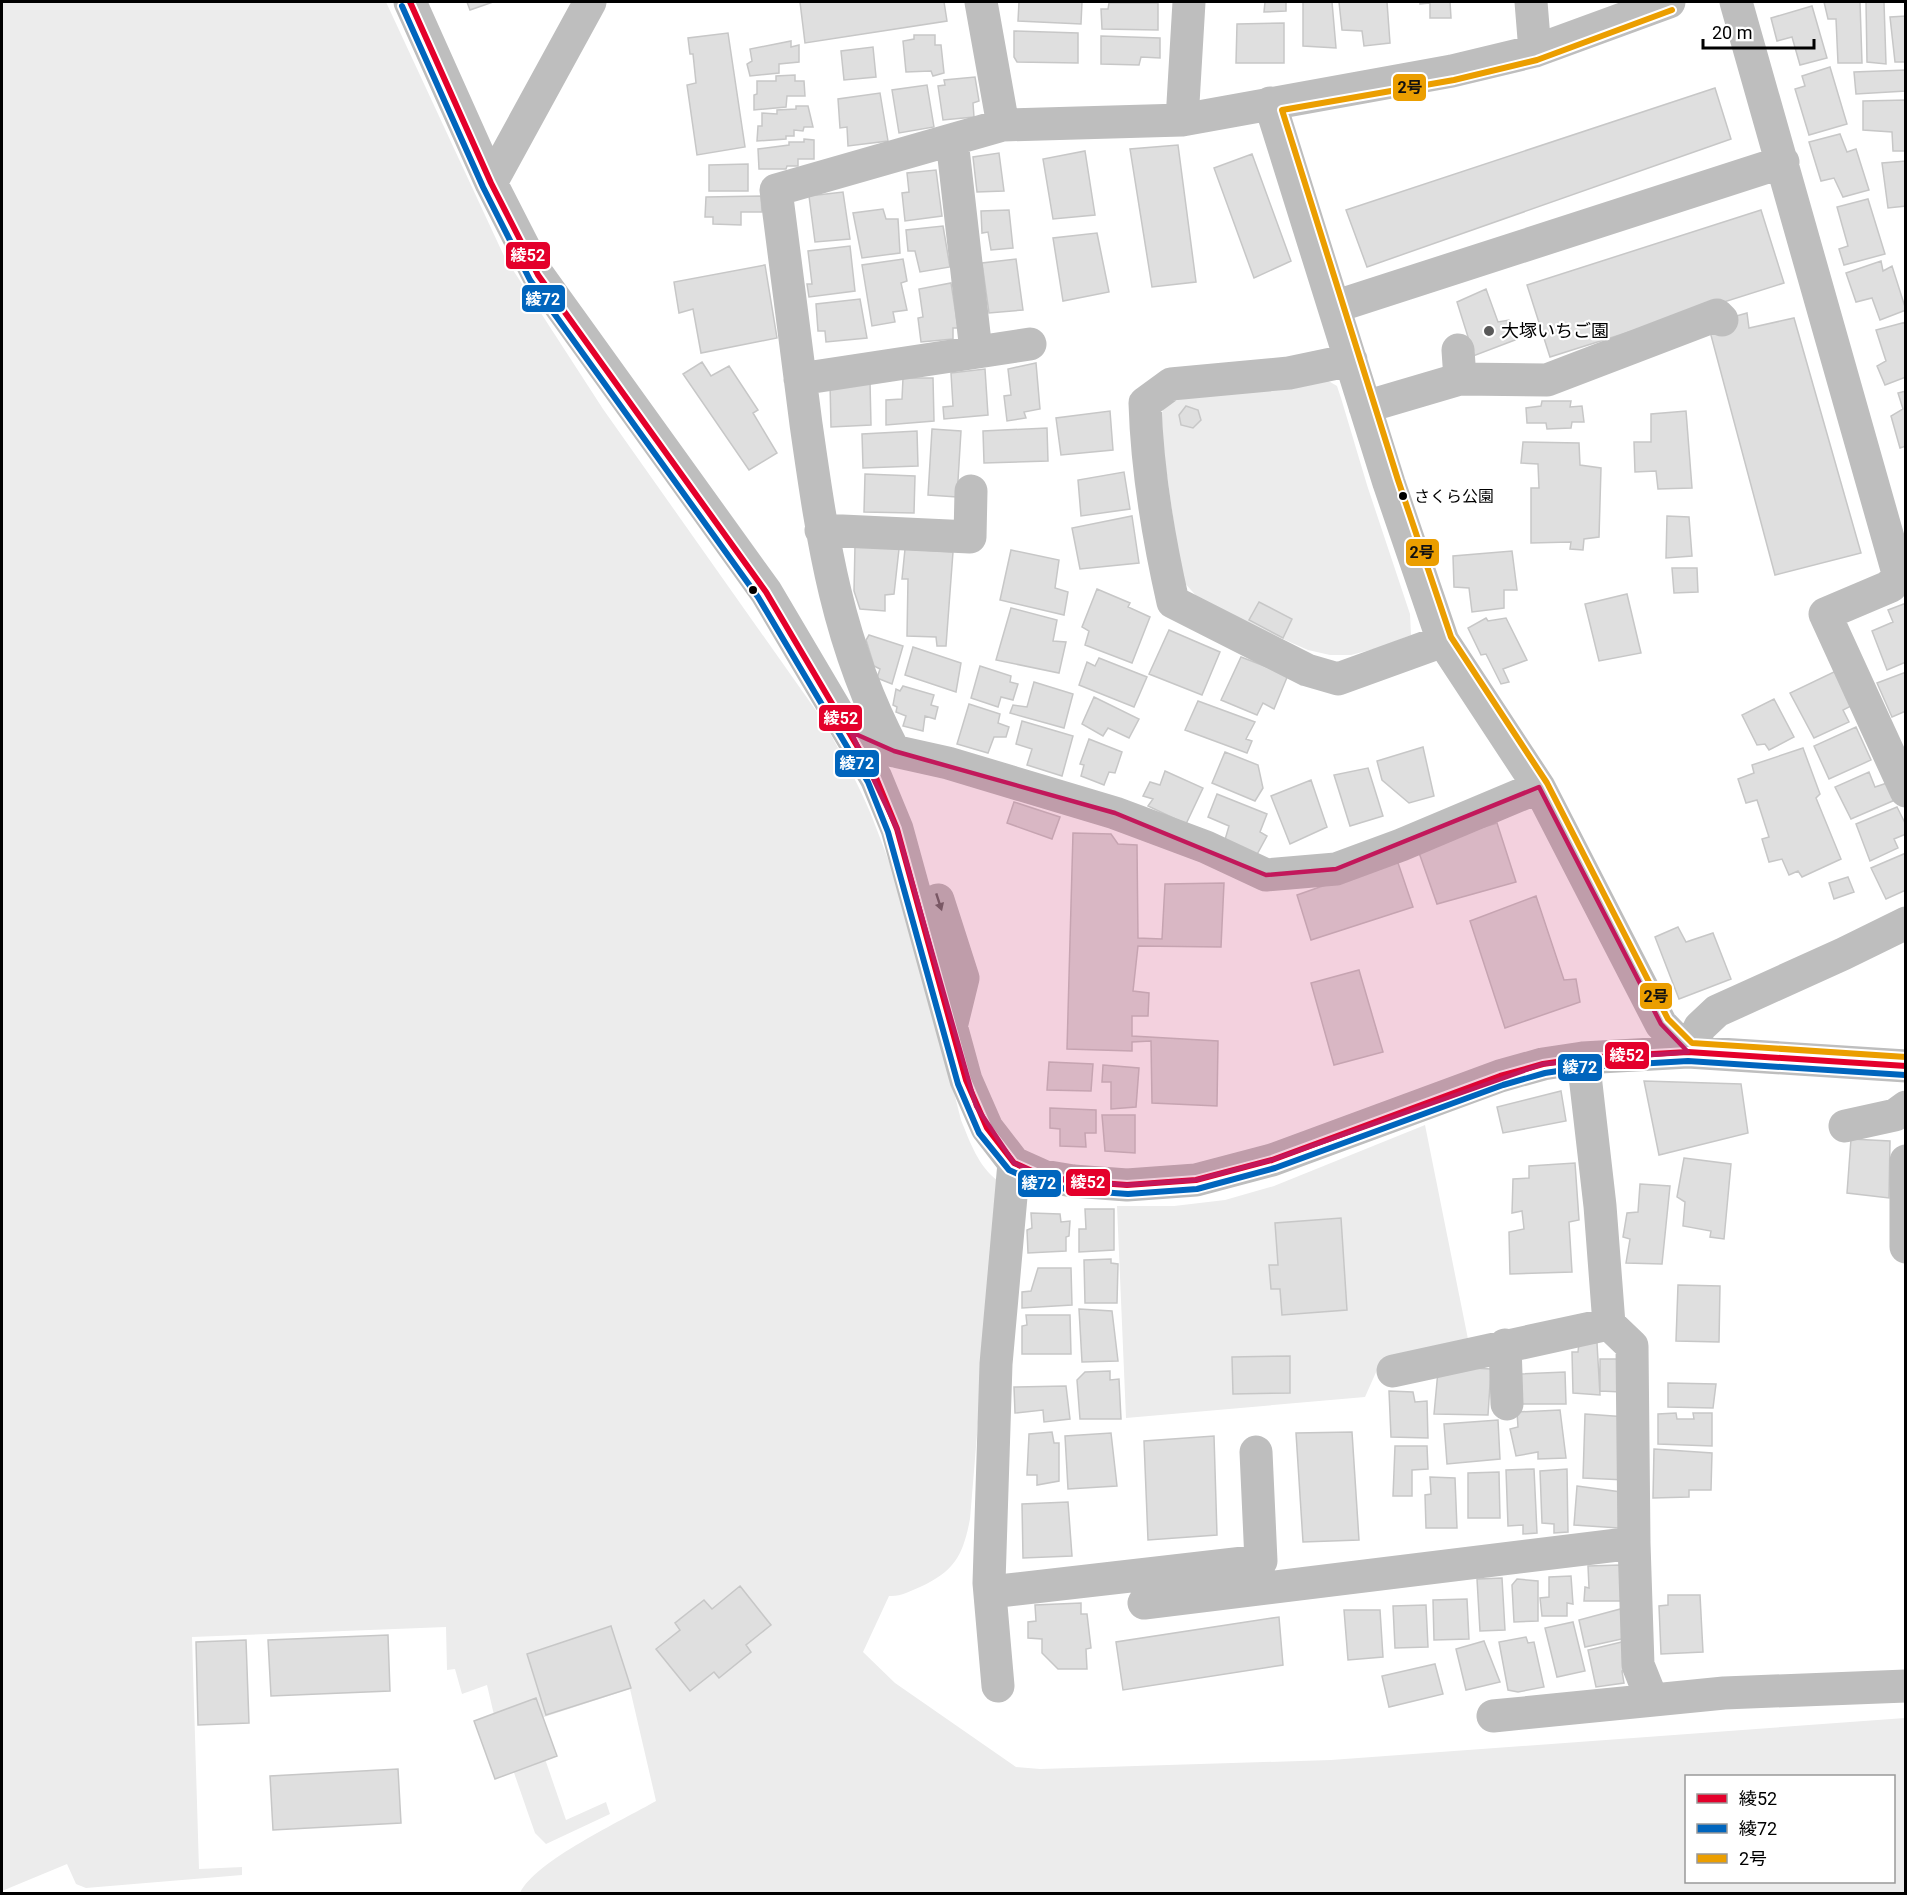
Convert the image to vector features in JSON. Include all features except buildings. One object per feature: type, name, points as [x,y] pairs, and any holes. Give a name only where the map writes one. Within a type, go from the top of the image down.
[{"type":"street","points":[[410,2],[491,183],[538,275],[766,592],[851,732],[876,778],[898,836],[976,1106],[987,1128],[1014,1162],[1043,1176],[1073,1181],[1127,1185],[1172,1184],[1272,1160],[1500,1076],[1543,1064],[1583,1058],[1688,1052],[1905,1066]]},
{"type":"street","points":[[491,183],[590,2]]},
{"type":"street","points":[[981,2],[1002,125]]},
{"type":"street","points":[[1182,120],[1189,2]]},
{"type":"street","points":[[1531,2],[1535,51]]},
{"type":"street","points":[[894,751],[862,683],[844,633],[821,530],[776,190],[1002,125],[1182,120],[1452,71],[1535,51],[1669,2]]},
{"type":"street","points":[[1736,2],[1898,573],[1890,586],[1825,614],[1896,744],[1905,791]]},
{"type":"street","points":[[1270,103],[1365,407],[1443,641],[1539,787],[1661,1024],[1688,1052]]},
{"type":"street","points":[[952,140],[976,351]]},
{"type":"street","points":[[1334,307],[1783,162]]},
{"type":"street","points":[[1365,407],[1459,365],[1548,380],[1717,315],[1722,320]]},
{"type":"street","points":[[800,379],[1030,344]]},
{"type":"street","points":[[1351,360],[1289,373],[1171,384],[1145,403],[1147,456],[1159,539],[1173,602],[1307,670],[1338,680],[1443,641]]},
{"type":"street","points":[[821,530],[970,537],[971,491]]},
{"type":"street","points":[[851,732],[894,751],[959,766],[1115,813],[1206,847],[1266,875],[1336,869],[1401,845],[1539,787]]},
{"type":"street","points":[[1688,1052],[1700,1027],[1717,1011],[1844,954],[1905,923]]},
{"type":"street","points":[[1583,1058],[1600,1206],[1610,1324],[1632,1346],[1638,1665],[1652,1700]]},
{"type":"street","points":[[1845,1126],[1895,1115],[1905,1107]]},
{"type":"street","points":[[1905,1161],[1905,1247]]},
{"type":"street","points":[[998,1686],[990,1592],[996,1364],[1014,1162]]},
{"type":"street","points":[[1393,1371],[1610,1324]]},
{"type":"street","points":[[1505,1345],[1507,1404]]},
{"type":"street","points":[[990,1592],[1261,1561],[1256,1452]]},
{"type":"street","points":[[1144,1603],[1634,1543]]},
{"type":"street","points":[[1493,1716],[1724,1693],[1905,1686]]},
{"type":"highlighted area","points":[[851,732],[894,751],[1115,813],[1266,875],[1336,869],[1539,787],[1661,1024],[1688,1052],[1543,1064],[1272,1160],[1196,1180],[1127,1185],[1073,1181],[1043,1176],[1014,1163],[976,1106],[897,829]]},
{"type":"shaded area","points":[[2,2],[386,2],[504,256],[603,409],[822,719],[852,773],[871,816],[902,901],[924,974],[961,1120],[980,1161],[998,1181],[970,1519],[964,1543],[955,1561],[942,1575],[909,1592],[889,1596],[863,1652],[895,1683],[1016,1767],[1040,1769],[1331,1760],[1905,1718],[1905,1893],[520,1893],[543,1868],[561,1855],[656,1801],[630,1689],[532,1721],[566,1820],[606,1802],[610,1814],[546,1844],[535,1833],[494,1715],[487,1685],[462,1694],[455,1669],[447,1670],[446,1627],[192,1637],[199,1869],[242,1867],[242,1875],[86,1888],[76,1884],[67,1864],[2,1891]]},
{"type":"shaded area","name":"さくら公園","points":[[1325,379],[1337,386],[1410,614],[1411,635],[1378,648],[1351,655],[1330,655],[1308,650],[1211,607],[1198,598],[1183,581],[1159,419],[1166,404],[1176,397]]},
{"type":"shaded area","points":[[1425,1125],[1469,1344],[1381,1361],[1365,1397],[1126,1418],[1117,1206],[1174,1206],[1225,1200],[1274,1186]]},
{"type":"transit line","name":"綾52","points":[[410,2],[491,183],[538,275],[766,592],[876,778],[897,829],[966,1080],[987,1128],[1014,1163],[1043,1176],[1073,1181],[1127,1185],[1196,1180],[1272,1160],[1500,1076],[1543,1064],[1583,1058],[1688,1052],[1906,1066]]},
{"type":"transit line","name":"綾72","points":[[402,6],[483,187],[530,280],[758,597],[868,782],[888,832],[958,1084],[979,1133],[1009,1170],[1040,1184],[1072,1190],[1128,1194],[1197,1189],[1275,1168],[1503,1085],[1545,1073],[1584,1067],[1688,1061],[1905,1075]]},
{"type":"transit line","name":"2号","points":[[1672,10],[1537,60],[1454,80],[1282,110],[1398,480],[1451,637],[1547,783],[1668,1019],[1692,1043],[1906,1057]]},
{"type":"place","name":"大塚いちご園","points":[[1489,331]]},
{"type":"place","name":"さくら公園","points":[[1403,496]]}]
